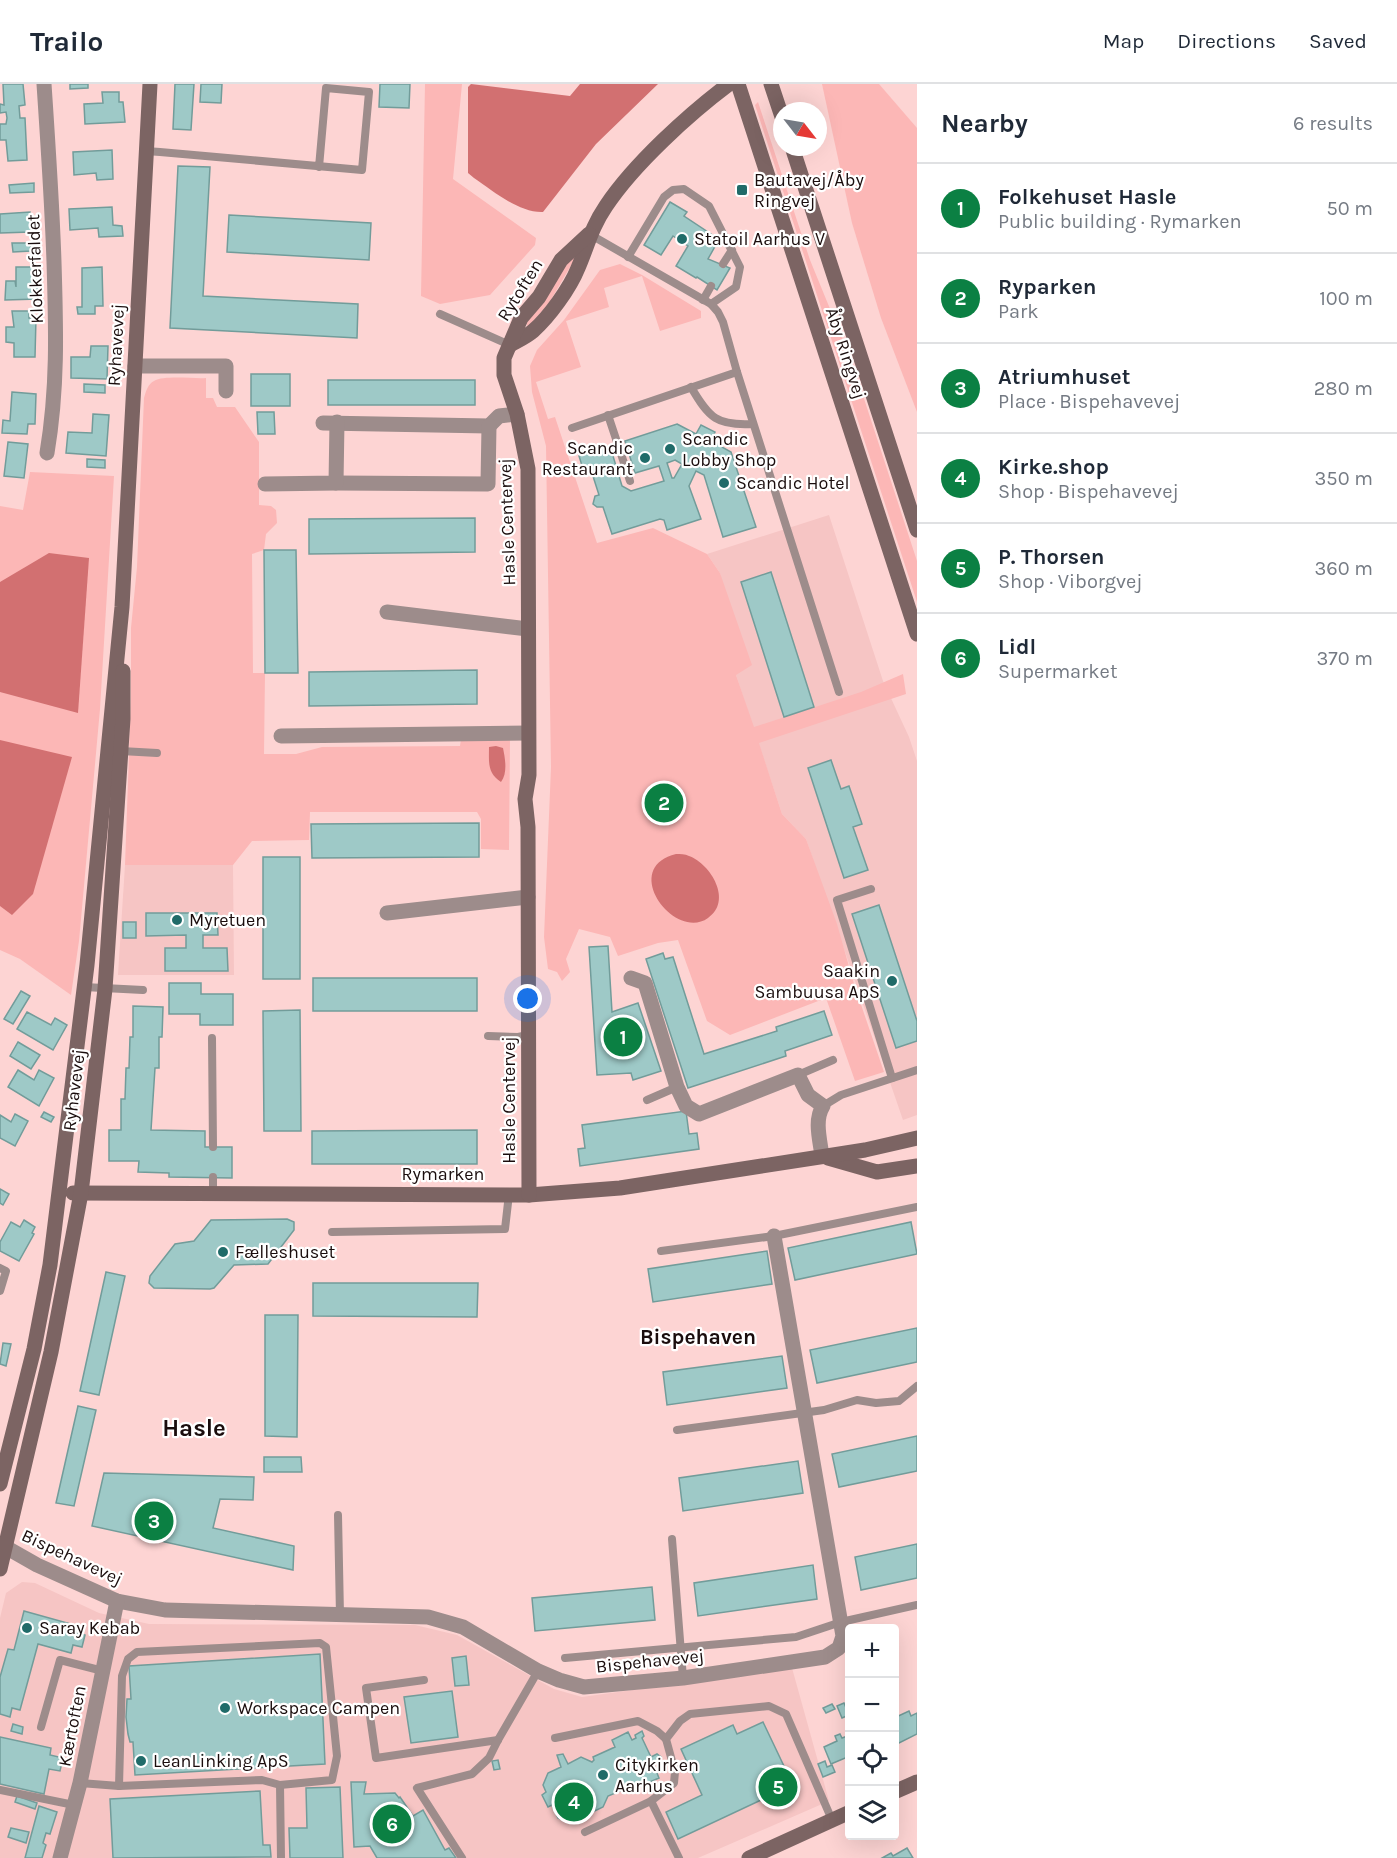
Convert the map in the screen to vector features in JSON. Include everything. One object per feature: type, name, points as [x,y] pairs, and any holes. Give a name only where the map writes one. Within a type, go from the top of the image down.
[{"type":"street","name":"Klokkerfaldet","points":[[44,84],[57,350],[54,414],[47,453]]},
{"type":"street","name":"Ryhavevej","points":[[0,1484],[36,1338],[51,1265],[84,987],[122,607],[150,84]]},
{"type":"street","name":"Rytoften","points":[[510,345],[532,331],[555,306],[578,270],[589,234],[622,183],[706,102],[729,84]]},
{"type":"street","name":"Åby Ringvej","points":[[738,84],[917,634]]},
{"type":"street","points":[[771,84],[777,102]]},
{"type":"street","name":"Åby Ringvej","points":[[795,156],[917,530]]},
{"type":"street","name":"Hasle Centervej","points":[[510,345],[504,358],[504,375],[517,414],[528,469],[529,775],[525,799],[528,827],[529,1195]]},
{"type":"street","points":[[135,366],[226,366],[226,391]]},
{"type":"street","points":[[336,483],[330,422],[489,426],[499,416],[517,414]]},
{"type":"street","name":"Hasle Centervej","points":[[265,484],[488,484],[489,426]]},
{"type":"street","name":"Ryhavevej","points":[[0,1569],[3,1546],[51,1352],[81,1193],[105,989],[124,702],[122,607]]},
{"type":"street","points":[[387,612],[528,629]]},
{"type":"street","points":[[281,736],[528,733]]},
{"type":"street","points":[[387,913],[528,897]]},
{"type":"street","points":[[631,978],[645,983],[677,1087],[686,1106],[699,1114],[798,1075],[808,1095],[824,1106],[819,1113],[818,1126],[822,1156]]},
{"type":"street","name":"Rymarken","points":[[60,1193],[529,1195],[620,1188],[865,1150],[917,1138]]},
{"type":"street","name":"Rymarken","points":[[822,1156],[877,1172],[917,1166]]},
{"type":"street","name":"Bispehavevej","points":[[3,1546],[37,1565],[117,1601],[165,1610],[428,1617],[463,1627],[538,1671],[584,1687],[683,1678],[825,1657],[834,1653],[843,1642],[841,1623],[774,1236]]},
{"type":"street","name":"Kærtoften","points":[[60,1858],[80,1784],[117,1601]]},
{"type":"street","points":[[899,1790],[917,1782]]},
{"type":"street","points":[[749,1858],[845,1814]]},
{"type":"lane","points":[[146,151],[362,170],[369,92],[326,88],[319,166]]},
{"type":"lane","points":[[628,257],[664,197],[673,189],[684,189],[710,206],[740,267],[736,287],[707,302]]},
{"type":"lane","points":[[589,234],[707,302],[723,320],[753,424],[838,692]]},
{"type":"lane","points":[[723,264],[732,250]]},
{"type":"lane","points":[[707,302],[711,286]]},
{"type":"lane","points":[[440,314],[510,345]]},
{"type":"lane","points":[[572,428],[737,372]]},
{"type":"lane","points":[[691,387],[702,406],[716,419],[733,426],[753,424]]},
{"type":"lane","points":[[608,415],[630,481]]},
{"type":"lane","points":[[120,752],[157,753]]},
{"type":"lane","points":[[871,890],[837,900],[892,1078]]},
{"type":"lane","points":[[84,987],[143,990]]},
{"type":"lane","points":[[488,1036],[528,1035]]},
{"type":"lane","points":[[212,1038],[213,1147]]},
{"type":"lane","points":[[798,1075],[833,1060]]},
{"type":"lane","points":[[824,1106],[841,1095],[917,1070]]},
{"type":"lane","points":[[647,1100],[677,1087]]},
{"type":"lane","points":[[213,1177],[213,1194]]},
{"type":"lane","points":[[332,1232],[506,1229],[509,1194]]},
{"type":"lane","points":[[661,1251],[774,1236],[917,1207]]},
{"type":"lane","points":[[0,1268],[6,1271],[0,1291]]},
{"type":"lane","points":[[677,1430],[824,1410],[857,1400],[876,1403],[899,1401],[917,1386]]},
{"type":"lane","points":[[338,1515],[340,1615]]},
{"type":"lane","points":[[672,1539],[683,1678]]},
{"type":"lane","points":[[565,1658],[796,1637],[841,1623],[917,1605]]},
{"type":"lane","points":[[80,1784],[120,1786],[262,1780],[280,1785],[332,1780],[337,1756],[326,1647],[320,1643],[137,1652],[128,1659],[122,1676],[120,1786]]},
{"type":"lane","points":[[41,1727],[60,1660],[103,1671]]},
{"type":"lane","points":[[462,1858],[417,1788],[472,1774],[489,1758],[538,1671]]},
{"type":"lane","points":[[424,1680],[366,1688],[376,1758],[498,1740]]},
{"type":"lane","points":[[666,1739],[680,1721],[690,1713],[769,1706],[786,1714],[832,1820]]},
{"type":"lane","points":[[555,1738],[638,1721],[657,1731],[666,1739],[675,1772],[674,1783],[651,1801],[585,1832]]},
{"type":"lane","points":[[280,1785],[281,1858]]},
{"type":"lane","points":[[0,1790],[74,1805]]},
{"type":"lane","points":[[651,1801],[679,1858]]},
{"type":"shaded area","points":[[425,84],[462,84],[453,179],[536,238],[535,245],[490,295],[440,304],[421,296]]},
{"type":"shaded area","points":[[471,84],[570,96],[580,84],[658,84],[596,144],[543,212],[516,205],[468,173],[468,87]]},
{"type":"shaded area","points":[[822,84],[879,84],[917,128],[917,412],[881,318],[852,223]]},
{"type":"shaded area","points":[[758,102],[773,148],[773,156],[776,156],[810,260],[853,365],[917,561],[917,602],[755,105]]},
{"type":"shaded area","points":[[569,254],[576,257],[549,303],[528,327],[526,323],[550,291]]},
{"type":"shaded area","points":[[620,264],[642,275],[701,311],[701,318],[660,331],[642,276],[604,288],[609,307],[566,321],[581,367],[536,382],[548,419],[555,417],[597,543],[653,528],[707,554],[720,573],[752,665],[736,675],[754,727],[861,692],[903,674],[906,694],[759,743],[782,814],[806,839],[837,924],[854,984],[884,1072],[855,1081],[826,998],[730,1035],[707,1021],[678,940],[658,943],[618,956],[610,937],[579,929],[566,959],[570,972],[562,981],[557,972],[548,969],[544,937],[551,767],[546,446],[532,392],[530,366],[537,350],[564,320],[600,270]]},
{"type":"shaded area","points":[[206,378],[206,398],[213,398],[217,407],[235,407],[259,442],[259,505],[271,506],[276,510],[277,523],[266,534],[264,550],[252,554],[253,673],[265,673],[264,754],[296,754],[322,747],[460,746],[461,739],[510,738],[509,850],[481,849],[481,819],[477,812],[310,812],[309,840],[252,841],[233,865],[125,865],[131,628],[137,567],[144,398],[150,384],[159,379]]},
{"type":"shaded area","points":[[30,472],[114,476],[100,709],[79,941],[71,995],[20,959],[0,950],[0,506],[23,510]]},
{"type":"shaded area","points":[[829,515],[883,681],[909,737],[917,761],[917,1115],[903,1120],[806,839],[782,814],[736,675],[720,573],[707,554]]},
{"type":"shaded area","points":[[49,553],[89,558],[78,713],[0,692],[0,582]]},
{"type":"shaded area","points":[[0,740],[72,757],[33,894],[12,915],[0,906]]},
{"type":"shaded area","points":[[489,747],[503,748],[505,756],[505,770],[501,782],[493,775],[489,762]]},
{"type":"shaded area","points":[[676,854],[686,855],[705,867],[719,893],[719,902],[715,911],[708,918],[695,923],[681,920],[668,912],[658,900],[652,887],[652,873],[660,862]]},
{"type":"shaded area","name":"Myretuen","points":[[125,865],[233,865],[234,975],[118,975]]},
{"type":"shaded area","points":[[22,1582],[35,1583],[99,1613],[149,1624],[415,1625],[457,1635],[554,1689],[582,1697],[792,1668],[829,1801],[698,1858],[0,1858],[0,1618],[6,1593]]},
{"type":"building","points":[[3,84],[23,84],[25,105],[19,106],[20,118],[25,118],[27,160],[8,161],[6,140],[0,140],[0,124],[6,124],[7,118],[6,112],[0,113],[0,104],[4,105]]},
{"type":"building","points":[[70,84],[88,84],[88,88],[70,89]]},
{"type":"building","points":[[175,84],[194,84],[191,130],[173,129]]},
{"type":"building","points":[[201,84],[222,84],[221,103],[200,102]]},
{"type":"building","points":[[380,84],[410,84],[409,108],[379,107]]},
{"type":"building","points":[[102,92],[119,92],[119,102],[123,102],[125,122],[85,124],[84,104],[103,103]]},
{"type":"building","points":[[112,150],[113,179],[97,180],[96,173],[74,175],[73,152]]},
{"type":"building","points":[[178,166],[210,167],[203,296],[358,304],[357,338],[170,328]]},
{"type":"building","points":[[34,183],[34,192],[10,193],[9,185]]},
{"type":"building","points":[[670,202],[687,212],[684,216],[717,238],[718,241],[708,259],[730,268],[717,290],[676,266],[688,246],[673,236],[661,255],[644,245]]},
{"type":"building","points":[[112,207],[113,225],[122,226],[123,236],[99,237],[98,228],[70,230],[69,209]]},
{"type":"building","points":[[30,212],[31,232],[0,233],[0,214]]},
{"type":"building","points":[[229,215],[371,223],[369,260],[227,252]]},
{"type":"building","points":[[12,243],[30,243],[31,251],[13,252]]},
{"type":"building","points":[[16,267],[36,267],[38,299],[5,300],[6,281],[15,281],[16,287]]},
{"type":"building","points":[[102,267],[103,306],[95,306],[95,314],[78,314],[77,307],[82,307],[82,268]]},
{"type":"building","points":[[12,311],[29,311],[29,318],[36,318],[35,357],[14,357],[14,343],[6,342],[6,327],[14,327]]},
{"type":"building","points":[[91,346],[108,346],[107,379],[71,378],[71,357],[90,357]]},
{"type":"building","points":[[251,374],[290,374],[290,406],[251,406]]},
{"type":"building","points":[[328,380],[475,380],[475,405],[328,405]]},
{"type":"building","points":[[84,384],[105,385],[105,393],[84,392]]},
{"type":"building","points":[[12,392],[36,394],[35,424],[28,424],[27,434],[2,433],[3,420],[10,421]]},
{"type":"building","points":[[257,412],[274,412],[275,434],[258,434]]},
{"type":"building","points":[[93,414],[109,415],[106,456],[66,453],[68,432],[92,433]]},
{"type":"building","name":"Scandic Hotel","points":[[677,424],[696,434],[701,425],[715,432],[711,441],[731,452],[756,527],[723,537],[704,475],[696,471],[689,486],[701,519],[667,530],[664,520],[660,519],[612,534],[603,507],[593,504],[595,496],[599,495],[591,470],[584,472],[579,456],[610,446],[622,486],[631,491],[664,481],[659,466],[635,473],[625,441]],"holes":[[[675,460],[682,464],[674,478],[672,478],[667,463]]]},
{"type":"building","points":[[8,442],[28,444],[24,478],[4,476]]},
{"type":"building","points":[[87,459],[105,460],[105,468],[87,467]]},
{"type":"building","points":[[475,518],[475,552],[309,554],[309,519]]},
{"type":"building","points":[[264,550],[296,550],[298,673],[265,673]]},
{"type":"building","points":[[771,572],[814,707],[784,717],[741,582]]},
{"type":"building","points":[[477,670],[477,704],[309,706],[309,672]]},
{"type":"building","points":[[831,760],[841,789],[849,786],[862,824],[853,827],[868,870],[844,878],[808,768]]},
{"type":"building","points":[[479,823],[479,857],[312,858],[311,824]]},
{"type":"building","points":[[263,857],[300,857],[300,979],[263,979]]},
{"type":"building","points":[[879,905],[917,1021],[917,1041],[896,1048],[852,914]]},
{"type":"building","points":[[146,913],[217,913],[218,935],[203,935],[203,948],[227,948],[228,971],[165,971],[165,948],[186,948],[186,935],[146,936]]},
{"type":"building","points":[[123,922],[136,922],[136,938],[123,938]]},
{"type":"building","points":[[608,946],[612,1012],[638,1003],[661,1071],[633,1080],[631,1073],[597,1075],[589,947]]},
{"type":"building","points":[[663,953],[665,959],[673,957],[704,1054],[777,1031],[776,1027],[824,1011],[832,1035],[785,1051],[786,1056],[688,1088],[646,959]]},
{"type":"building","points":[[313,978],[477,978],[477,1011],[313,1011]]},
{"type":"building","points":[[169,983],[201,983],[201,994],[233,994],[233,1025],[200,1025],[200,1014],[169,1014]]},
{"type":"building","points":[[21,991],[30,996],[13,1024],[4,1019]]},
{"type":"building","points":[[133,1006],[163,1007],[162,1037],[159,1037],[159,1068],[155,1068],[151,1130],[205,1131],[205,1147],[232,1147],[232,1178],[169,1177],[169,1173],[138,1172],[139,1161],[109,1161],[109,1130],[121,1130],[121,1099],[125,1099],[130,1037],[133,1037]]},
{"type":"building","points":[[300,1010],[301,1131],[264,1131],[263,1011]]},
{"type":"building","points":[[27,1012],[51,1025],[55,1018],[67,1025],[53,1050],[17,1029]]},
{"type":"building","points":[[18,1042],[40,1055],[31,1069],[10,1056]]},
{"type":"building","points":[[18,1070],[34,1080],[39,1070],[54,1078],[39,1106],[8,1087]]},
{"type":"building","points":[[686,1111],[689,1134],[697,1133],[699,1149],[580,1166],[578,1149],[585,1148],[582,1125]]},
{"type":"building","points":[[44,1112],[54,1117],[51,1122],[41,1117]]},
{"type":"building","points":[[15,1114],[28,1121],[15,1146],[0,1138],[0,1115],[11,1122]]},
{"type":"building","points":[[477,1130],[477,1164],[312,1164],[312,1131]]},
{"type":"building","points":[[0,1189],[9,1194],[3,1205],[0,1203]]},
{"type":"building","name":"Fælleshuset","points":[[287,1219],[294,1222],[294,1230],[268,1264],[234,1265],[214,1288],[210,1289],[154,1288],[149,1283],[150,1276],[175,1244],[194,1241],[211,1220]]},
{"type":"building","points":[[24,1220],[35,1227],[32,1233],[34,1234],[19,1261],[0,1251],[0,1242],[11,1222],[20,1227]]},
{"type":"building","points":[[911,1222],[917,1254],[795,1280],[788,1248]]},
{"type":"building","points":[[767,1251],[772,1284],[653,1302],[648,1269]]},
{"type":"building","points":[[106,1272],[125,1276],[99,1395],[80,1391]]},
{"type":"building","points":[[313,1283],[478,1283],[477,1317],[313,1316]]},
{"type":"building","points":[[265,1315],[298,1315],[297,1437],[265,1436]]},
{"type":"building","points":[[917,1328],[917,1362],[817,1383],[810,1350]]},
{"type":"building","points":[[3,1343],[11,1344],[6,1366],[0,1364]]},
{"type":"building","points":[[782,1356],[787,1388],[667,1405],[663,1372]]},
{"type":"building","points":[[78,1406],[96,1410],[74,1506],[56,1503]]},
{"type":"building","points":[[917,1436],[917,1471],[839,1487],[832,1454]]},
{"type":"building","points":[[264,1457],[301,1457],[302,1472],[264,1472]]},
{"type":"building","points":[[798,1461],[803,1493],[683,1511],[679,1478]]},
{"type":"building","points":[[104,1473],[254,1477],[253,1500],[220,1499],[213,1528],[294,1546],[293,1570],[92,1526]]},
{"type":"building","points":[[917,1544],[917,1578],[861,1590],[855,1557]]},
{"type":"building","points":[[813,1565],[817,1599],[698,1616],[694,1583]]},
{"type":"building","points":[[652,1587],[655,1620],[535,1631],[532,1598]]},
{"type":"building","points":[[24,1611],[78,1626],[76,1633],[85,1635],[82,1647],[73,1645],[71,1653],[38,1644],[20,1710],[12,1708],[10,1717],[0,1714],[0,1677],[8,1649],[14,1650]]},
{"type":"building","name":"Workspace Campen","points":[[320,1654],[325,1764],[135,1775],[133,1742],[130,1742],[126,1717],[127,1699],[131,1699],[129,1666]]},
{"type":"building","points":[[466,1656],[469,1685],[455,1686],[452,1658]]},
{"type":"building","points":[[452,1691],[458,1737],[411,1743],[404,1697]]},
{"type":"building","points":[[844,1703],[845,1717],[842,1718],[837,1706]]},
{"type":"building","points":[[832,1704],[835,1709],[826,1713],[823,1708]]},
{"type":"building","points":[[909,1711],[911,1716],[917,1713],[917,1734],[899,1743],[899,1732],[899,1716]]},
{"type":"building","points":[[763,1722],[793,1785],[678,1839],[666,1812],[702,1795],[681,1749],[733,1725],[737,1734]]},
{"type":"building","points":[[13,1724],[23,1727],[22,1734],[11,1731]]},
{"type":"building","name":"Citykirken Aarhus","points":[[642,1731],[644,1736],[642,1738],[651,1757],[657,1754],[661,1757],[653,1763],[659,1778],[608,1796],[603,1807],[570,1823],[558,1818],[552,1805],[548,1807],[542,1795],[546,1792],[543,1785],[548,1773],[561,1767],[557,1755],[563,1754],[568,1764],[581,1757],[592,1762],[593,1757],[615,1747],[612,1740],[628,1732],[632,1740]]},
{"type":"building","points":[[840,1734],[842,1738],[845,1737],[845,1758],[831,1764],[824,1747],[837,1741],[835,1736]]},
{"type":"building","points":[[0,1737],[51,1748],[50,1755],[63,1758],[60,1771],[49,1769],[44,1794],[0,1784]]},
{"type":"building","points":[[498,1760],[500,1769],[494,1770],[492,1761]]},
{"type":"building","points":[[825,1761],[827,1767],[832,1765],[835,1772],[823,1777],[818,1764]]},
{"type":"building","points":[[351,1782],[366,1782],[364,1794],[395,1793],[413,1816],[423,1810],[445,1850],[449,1848],[456,1858],[377,1858],[370,1846],[354,1847]]},
{"type":"building","points":[[340,1787],[343,1858],[290,1858],[289,1828],[307,1828],[306,1788]]},
{"type":"building","points":[[260,1791],[263,1845],[270,1845],[271,1857],[113,1858],[110,1799]]},
{"type":"building","points":[[17,1796],[37,1803],[35,1809],[15,1802]]},
{"type":"building","points":[[39,1806],[57,1812],[50,1834],[46,1833],[43,1843],[46,1845],[42,1858],[25,1858]]},
{"type":"building","points":[[11,1828],[29,1832],[26,1843],[8,1837]]},
{"type":"building","points":[[907,1848],[913,1858],[882,1858],[891,1853],[893,1856]]},
{"type":"place","name":"Bautavej/Åby Ringvej","points":[[742,190]]},
{"type":"place","name":"Statoil Aarhus V","points":[[682,239]]},
{"type":"place","name":"Scandic Lobby Shop","points":[[670,449]]},
{"type":"place","name":"Scandic Restaurant","points":[[645,458]]},
{"type":"place","name":"Scandic Hotel","points":[[724,483]]},
{"type":"place","name":"Ryparken","points":[[664,803]]},
{"type":"place","name":"Myretuen","points":[[177,920]]},
{"type":"place","name":"Saakin Sambuusa ApS","points":[[892,981]]},
{"type":"place","name":"Folkehuset Hasle","points":[[623,1037]]},
{"type":"place","name":"Fælleshuset","points":[[223,1252]]},
{"type":"place","name":"Atriumhuset","points":[[154,1521]]},
{"type":"place","name":"Saray Kebab","points":[[27,1628]]},
{"type":"place","name":"Workspace Campen","points":[[225,1708]]},
{"type":"place","name":"LeanLinking ApS","points":[[141,1761]]},
{"type":"place","name":"Citykirken Aarhus","points":[[603,1775]]},
{"type":"place","name":"P. Thorsen","points":[[778,1787]]},
{"type":"place","name":"Kirke.shop","points":[[574,1802]]},
{"type":"place","name":"Lidl","points":[[392,1824]]},
{"type":"district","name":"Bispehaven","points":[[698,1337]]},
{"type":"district","name":"Hasle","points":[[194,1428]]}]
